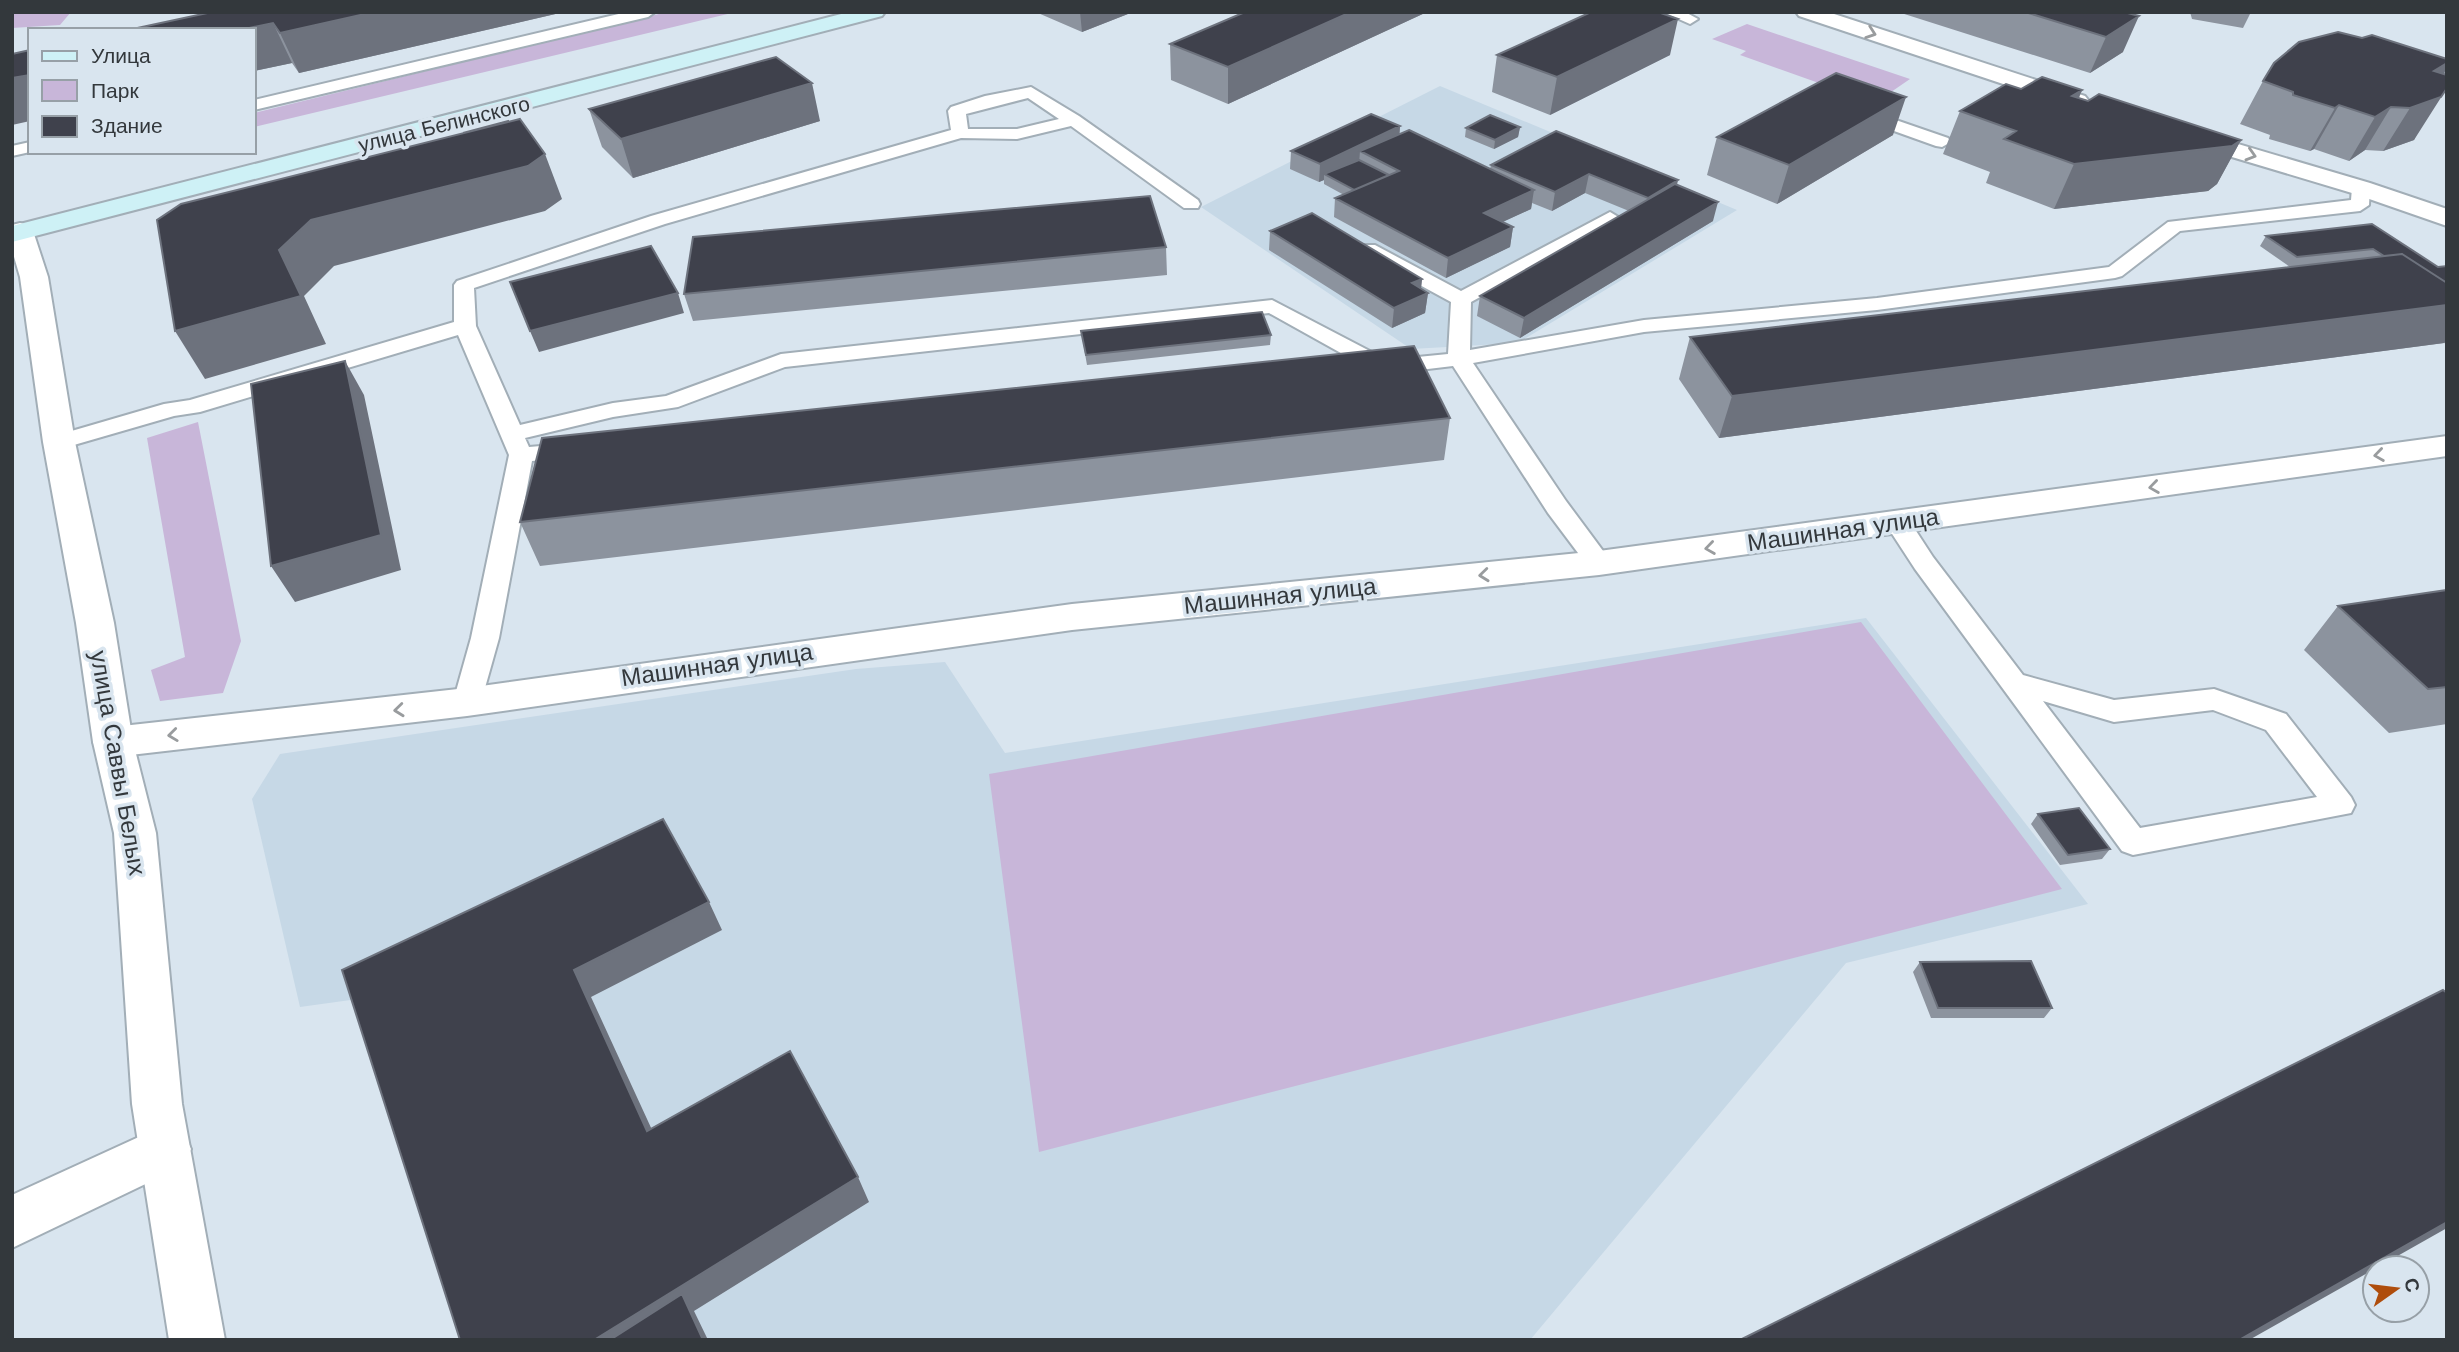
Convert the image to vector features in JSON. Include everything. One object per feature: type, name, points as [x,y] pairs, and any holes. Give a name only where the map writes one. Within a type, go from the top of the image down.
[{"type":"main road","name":"улица Белинского","points":[[16,232],[875,12]]},
{"type":"street","points":[[1806,12],[2102,110]]},
{"type":"street","points":[[2167,130],[2361,188],[2447,218]]},
{"type":"street","name":"улица Саввы Белых","points":[[16,232],[34,277],[59,442],[95,624],[113,742],[135,832],[156,1104],[197,1340]]},
{"type":"street","name":"Машинная улица","points":[[113,742],[467,702],[1072,617],[1600,563],[2447,446]]},
{"type":"street","points":[[12,1222],[165,1149]]},
{"type":"lane","points":[[256,105],[648,12]]},
{"type":"lane","points":[[1670,12],[1690,19]]},
{"type":"lane","points":[[960,132],[957,111],[991,100],[1031,92],[1191,204]]},
{"type":"lane","points":[[1842,106],[1942,142]]},
{"type":"lane","points":[[467,702],[485,638],[517,444],[465,326],[464,285],[658,220],[960,132],[994,137],[1028,134],[1073,120]]},
{"type":"lane","points":[[1341,371],[1459,359],[1644,326],[1877,304],[2115,272],[2175,226],[2360,205],[2361,188]]},
{"type":"lane","points":[[1461,299],[1609,218]]},
{"type":"lane","points":[[1345,236],[1461,299]]},
{"type":"lane","points":[[1461,299],[1459,359],[1557,507],[1600,563]]},
{"type":"lane","points":[[517,444],[613,410],[670,401],[781,362],[1272,306],[1383,367]]},
{"type":"lane","points":[[59,442],[172,409],[191,407],[465,326]]},
{"type":"lane","points":[[517,444],[591,448]]},
{"type":"lane","points":[[1898,523],[1924,563],[2013,682],[2133,842],[2340,805],[2276,722],[2214,699],[2114,711],[2013,682]]},
{"type":"shaded area","points":[[1440,86],[1737,210],[1518,343],[1411,349],[1201,207]]},
{"type":"shaded area","points":[[1866,618],[2088,904],[1846,963],[1530,1340],[476,1340],[365,998],[300,1007],[252,799],[280,754],[856,669],[945,662],[1005,753]]},
{"type":"green space","points":[[12,12],[71,12],[60,25],[12,28]]},
{"type":"green space","points":[[667,12],[736,12],[256,127],[256,113]]},
{"type":"green space","points":[[1747,24],[1910,79],[1875,103],[1740,55],[1746,51],[1712,39]]},
{"type":"green space","points":[[198,422],[241,641],[223,693],[160,701],[151,670],[185,657],[147,438]]},
{"type":"green space","points":[[1861,622],[2062,889],[1039,1152],[989,774]]},
{"type":"building","points":[[212,12],[374,12],[280,33],[273,23],[249,28],[137,28]]},
{"type":"building","points":[[1245,12],[1351,12],[1228,67],[1170,44]]},
{"type":"building","points":[[1591,12],[1658,12],[1678,19],[1557,77],[1497,55]]},
{"type":"building","points":[[2025,12],[2124,12],[2139,16],[2106,37]]},
{"type":"building","points":[[2338,32],[2362,38],[2372,35],[2447,59],[2447,63],[2434,71],[2447,75],[2447,88],[2441,97],[2410,108],[2391,107],[2375,117],[2339,105],[2335,108],[2293,95],[2293,92],[2263,81],[2274,63],[2299,42]]},
{"type":"building","points":[[28,50],[28,75],[12,78],[12,54]]},
{"type":"building","points":[[776,57],[812,83],[621,139],[589,109]]},
{"type":"building","points":[[1836,73],[1906,97],[1789,165],[1717,137]]},
{"type":"building","points":[[2042,77],[2082,90],[2072,96],[2088,101],[2099,94],[2241,140],[2232,146],[2074,164],[2004,139],[2016,131],[1960,111],[2006,84],[2021,89]]},
{"type":"building","points":[[1371,114],[1400,126],[1320,164],[1291,151]]},
{"type":"building","points":[[1490,115],[1520,127],[1495,140],[1466,128]]},
{"type":"building","points":[[520,119],[545,154],[528,166],[311,220],[279,250],[301,296],[175,331],[157,220],[181,204]]},
{"type":"building","points":[[1409,130],[1534,190],[1484,213],[1513,227],[1448,258],[1335,198],[1399,171],[1360,151]]},
{"type":"building","points":[[1556,131],[1678,180],[1648,198],[1589,174],[1555,192],[1491,165]]},
{"type":"building","points":[[1359,160],[1389,175],[1354,190],[1324,174]]},
{"type":"building","points":[[1675,184],[1718,202],[1524,318],[1480,296]]},
{"type":"building","points":[[1150,196],[1166,247],[684,294],[693,237]]},
{"type":"building","points":[[1312,213],[1422,279],[1412,283],[1428,293],[1394,308],[1270,231]]},
{"type":"building","points":[[2372,224],[2438,267],[2447,266],[2447,283],[2402,254],[2384,256],[2373,249],[2297,257],[2266,236]]},
{"type":"building","points":[[651,246],[678,293],[530,331],[510,282]]},
{"type":"building","points":[[2402,254],[2447,283],[2447,305],[1732,396],[1690,337]]},
{"type":"building","points":[[1262,312],[1271,335],[1086,355],[1081,331]]},
{"type":"building","points":[[1414,346],[1450,418],[520,522],[542,438]]},
{"type":"building","points":[[345,361],[381,535],[271,566],[251,384]]},
{"type":"building","points":[[2447,590],[2447,687],[2428,689],[2338,606]]},
{"type":"building","points":[[2079,808],[2110,849],[2068,855],[2038,814]]},
{"type":"building","points":[[663,819],[709,902],[574,970],[647,1131],[790,1051],[858,1177],[594,1340],[460,1340],[342,970]]},
{"type":"building","points":[[2031,961],[2052,1008],[1938,1008],[1920,962]]},
{"type":"building","points":[[2443,990],[2447,993],[2447,1222],[2391,1254],[2361,1254],[2361,1271],[2239,1340],[1740,1340]]},
{"type":"building","points":[[682,1294],[703,1340],[610,1340]]}]
